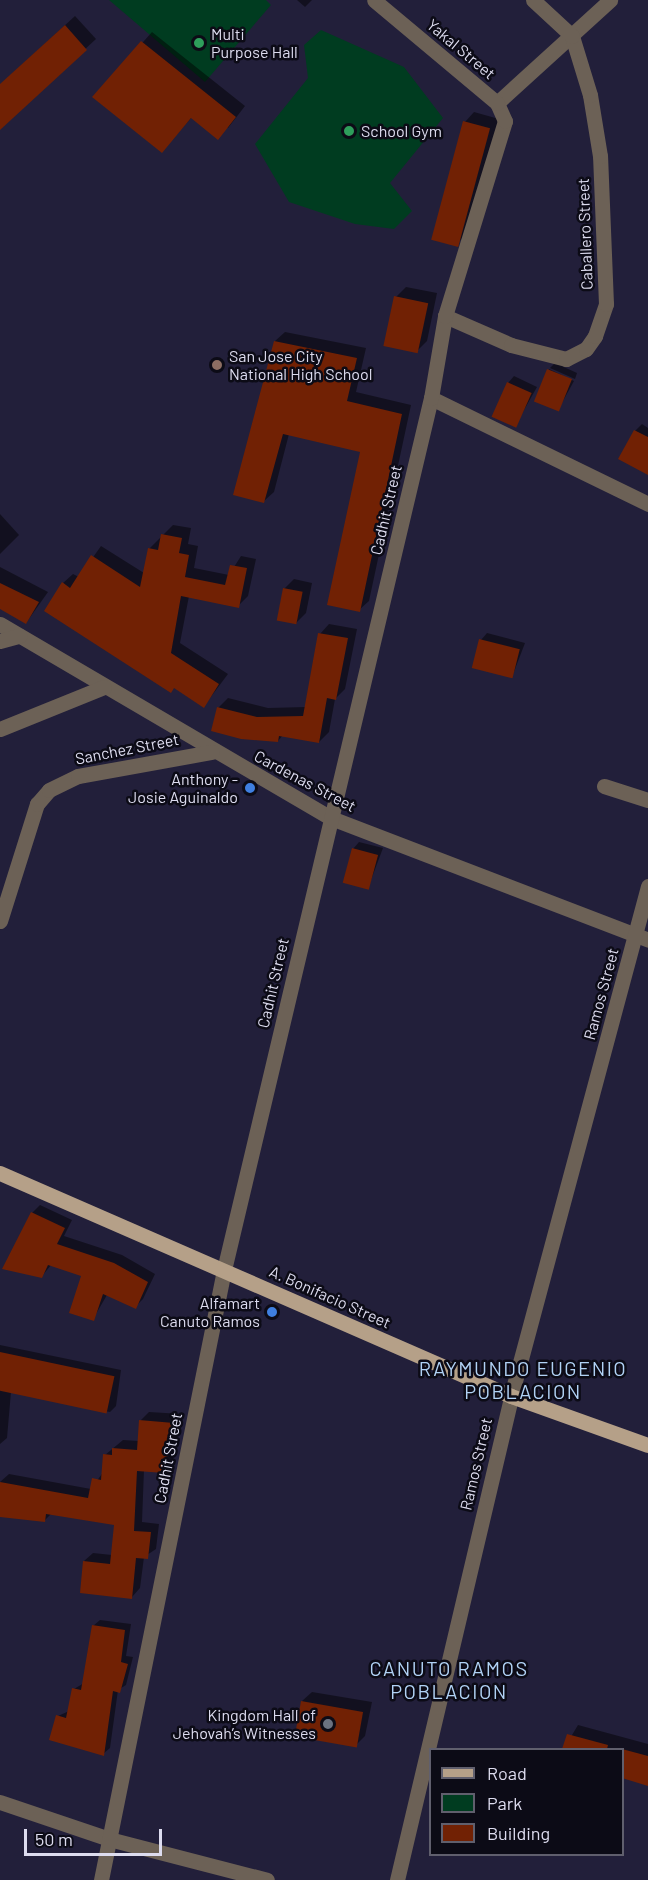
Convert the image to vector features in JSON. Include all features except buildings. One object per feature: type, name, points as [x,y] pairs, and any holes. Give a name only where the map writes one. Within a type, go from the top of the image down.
[{"type":"main road","name":"A. Bonifacio Street","points":[[0,1173],[511,1395],[648,1445]]},
{"type":"street","name":"Yakal Street","points":[[374,0],[497,103]]},
{"type":"street","points":[[533,0],[572,36]]},
{"type":"street","points":[[497,103],[610,0]]},
{"type":"street","name":"Caballero Street","points":[[445,316],[511,345],[566,359],[586,349],[595,336],[606,304],[600,156],[590,95],[572,36]]},
{"type":"street","name":"Cadhit Street","points":[[101,1880],[224,1270],[431,398],[445,316],[505,121],[497,103]]},
{"type":"street","points":[[431,398],[648,504]]},
{"type":"street","name":"Cardenas Street","points":[[0,624],[212,752],[331,818],[642,938]]},
{"type":"street","points":[[0,641],[19,636]]},
{"type":"street","points":[[0,729],[104,687]]},
{"type":"street","name":"Sanchez Street","points":[[0,921],[35,810],[49,790],[78,776],[212,752]]},
{"type":"street","points":[[604,786],[648,800]]},
{"type":"street","name":"Ramos Street","points":[[398,1880],[511,1395],[642,938],[648,886]]},
{"type":"street","points":[[0,1802],[109,1839],[267,1880]]},
{"type":"green space","name":"Multi Purpose Hall","points":[[109,0],[266,0],[271,5],[205,82]]},
{"type":"green space","name":"School Gym","points":[[321,30],[404,67],[443,118],[390,183],[412,211],[394,229],[355,224],[289,202],[255,144],[308,78],[304,45]]},
{"type":"place","name":"Multi Purpose Hall","points":[[199,43]]},
{"type":"place","name":"School Gym","points":[[349,131]]},
{"type":"place","name":"San Jose City National High School","points":[[217,365]]},
{"type":"place","name":"Anthony - Josie Aguinaldo","points":[[250,788]]},
{"type":"place","name":"Alfamart Canuto Ramos","points":[[272,1312]]},
{"type":"place","name":"Kingdom Hall of Jehovah’s Witnesses","points":[[328,1724]]},
{"type":"district","name":"RAYMUNDO EUGENIO POBLACION","points":[[523,1380]]},
{"type":"district","name":"CANUTO RAMOS POBLACION","points":[[449,1680]]}]
